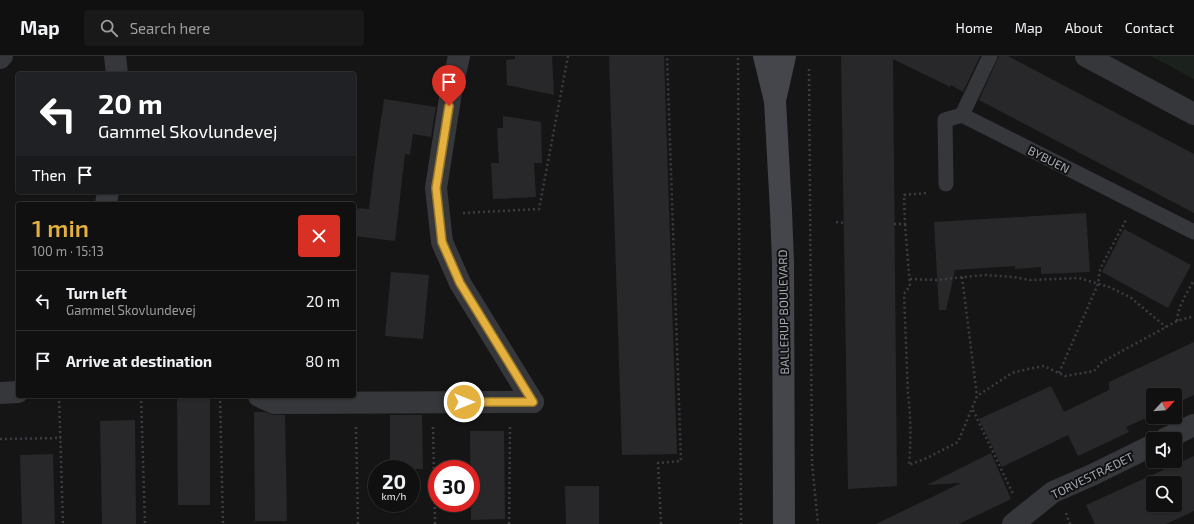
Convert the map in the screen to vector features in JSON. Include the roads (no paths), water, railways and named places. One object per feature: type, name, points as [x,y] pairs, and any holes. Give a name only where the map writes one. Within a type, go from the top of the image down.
[{"type":"street","points":[[115,56],[117,72]]},
{"type":"street","points":[[263,398],[274,403],[533,402],[460,283],[442,242],[436,188],[451,92],[459,56]]},
{"type":"street","name":"BALLERUP BOULEVARD","points":[[764,56],[775,101],[783,262],[784,524]]},
{"type":"street","name":"BALLERUP BOULEVARD","points":[[775,101],[785,56]]},
{"type":"street","points":[[1086,56],[1194,114]]},
{"type":"street","points":[[0,392],[16,392]]},
{"type":"street","points":[[1180,432],[1194,425]]},
{"type":"street","name":"TORVESTRÆDET","points":[[1018,520],[1053,492],[1146,448]]},
{"type":"lane","points":[[946,184],[946,120],[962,115],[990,56]]},
{"type":"lane","name":"BYBUEN","points":[[962,115],[1194,232]]}]
